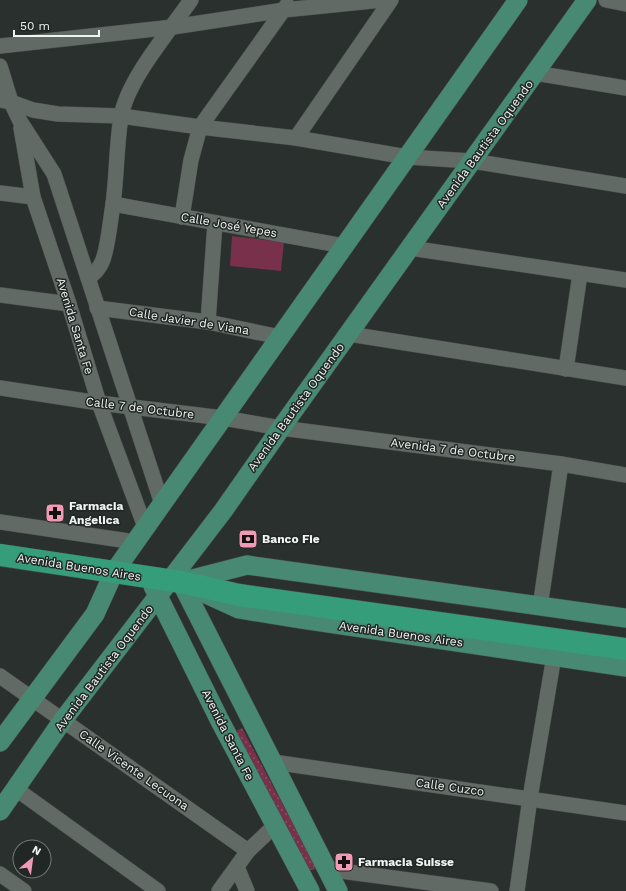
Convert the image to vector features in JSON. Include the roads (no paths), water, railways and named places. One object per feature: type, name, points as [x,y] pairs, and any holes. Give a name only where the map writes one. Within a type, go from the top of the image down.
[{"type":"highway","name":"Avenida Buenos Aires","points":[[0,555],[114,572],[164,584],[626,649]]},
{"type":"highway","name":"Avenida Buenos Aires","points":[[164,584],[239,583],[626,635]]},
{"type":"main road","points":[[0,742],[95,614],[114,572],[518,0]]},
{"type":"main road","name":"Avenida Bautista Oquendo","points":[[0,811],[63,720],[164,584],[223,511],[587,0]]},
{"type":"main road","name":"Avenida Buenos Aires","points":[[164,584],[247,565],[626,618]]},
{"type":"main road","points":[[164,584],[273,762],[338,891]]},
{"type":"main road","name":"Avenida Buenos Aires","points":[[164,584],[239,609],[626,667]]},
{"type":"main road","name":"Avenida Santa Fe","points":[[164,584],[217,714],[310,891]]},
{"type":"street","points":[[88,278],[99,268],[104,259],[113,204],[121,116],[130,89],[191,0]]},
{"type":"street","points":[[0,46],[173,27],[287,5],[382,0]]},
{"type":"street","points":[[296,138],[391,0]]},
{"type":"street","points":[[606,0],[626,4]]},
{"type":"street","points":[[182,217],[191,160],[200,127],[287,5]]},
{"type":"street","name":"Avenida Santa Fe","points":[[0,66],[6,101],[54,174],[162,504]]},
{"type":"street","points":[[535,73],[626,88]]},
{"type":"street","points":[[6,101],[33,110],[58,114],[121,116],[296,138],[406,157],[472,161],[626,186]]},
{"type":"street","name":"Avenida Santa Fe","points":[[20,121],[33,197],[69,304],[140,535]]},
{"type":"street","points":[[0,193],[33,197]]},
{"type":"street","name":"Calle José Yepes","points":[[113,204],[344,246]]},
{"type":"street","points":[[208,322],[215,223]]},
{"type":"street","points":[[410,248],[626,280]]},
{"type":"street","points":[[566,369],[580,274]]},
{"type":"street","points":[[0,295],[69,304]]},
{"type":"street","name":"Calle Javier de Viana","points":[[97,308],[208,322],[280,337]]},
{"type":"street","points":[[348,334],[626,378]]},
{"type":"street","name":"Calle 7 de Octubre","points":[[0,388],[99,403],[223,418],[281,428]]},
{"type":"street","name":"Avenida 7 de Octubre","points":[[281,428],[561,464],[626,475]]},
{"type":"street","points":[[540,607],[561,464]]},
{"type":"street","points":[[0,522],[140,535]]},
{"type":"street","points":[[517,891],[530,798],[554,656]]},
{"type":"street","name":"Calle Vicente Lecuona","points":[[0,676],[248,851]]},
{"type":"street","name":"Calle Cuzco","points":[[273,762],[626,813]]},
{"type":"street","points":[[16,789],[158,891]]},
{"type":"street","points":[[219,891],[248,851],[268,832],[276,828]]},
{"type":"street","points":[[237,867],[247,891]]},
{"type":"street","points":[[326,869],[491,891]]},
{"type":"street","points":[[0,874],[24,891]]},
{"type":"place","name":"Farmacia Angelica","points":[[55,513]]},
{"type":"place","name":"Banco Fie","points":[[248,539]]},
{"type":"place","name":"Farmacia Suisse","points":[[344,862]]}]
